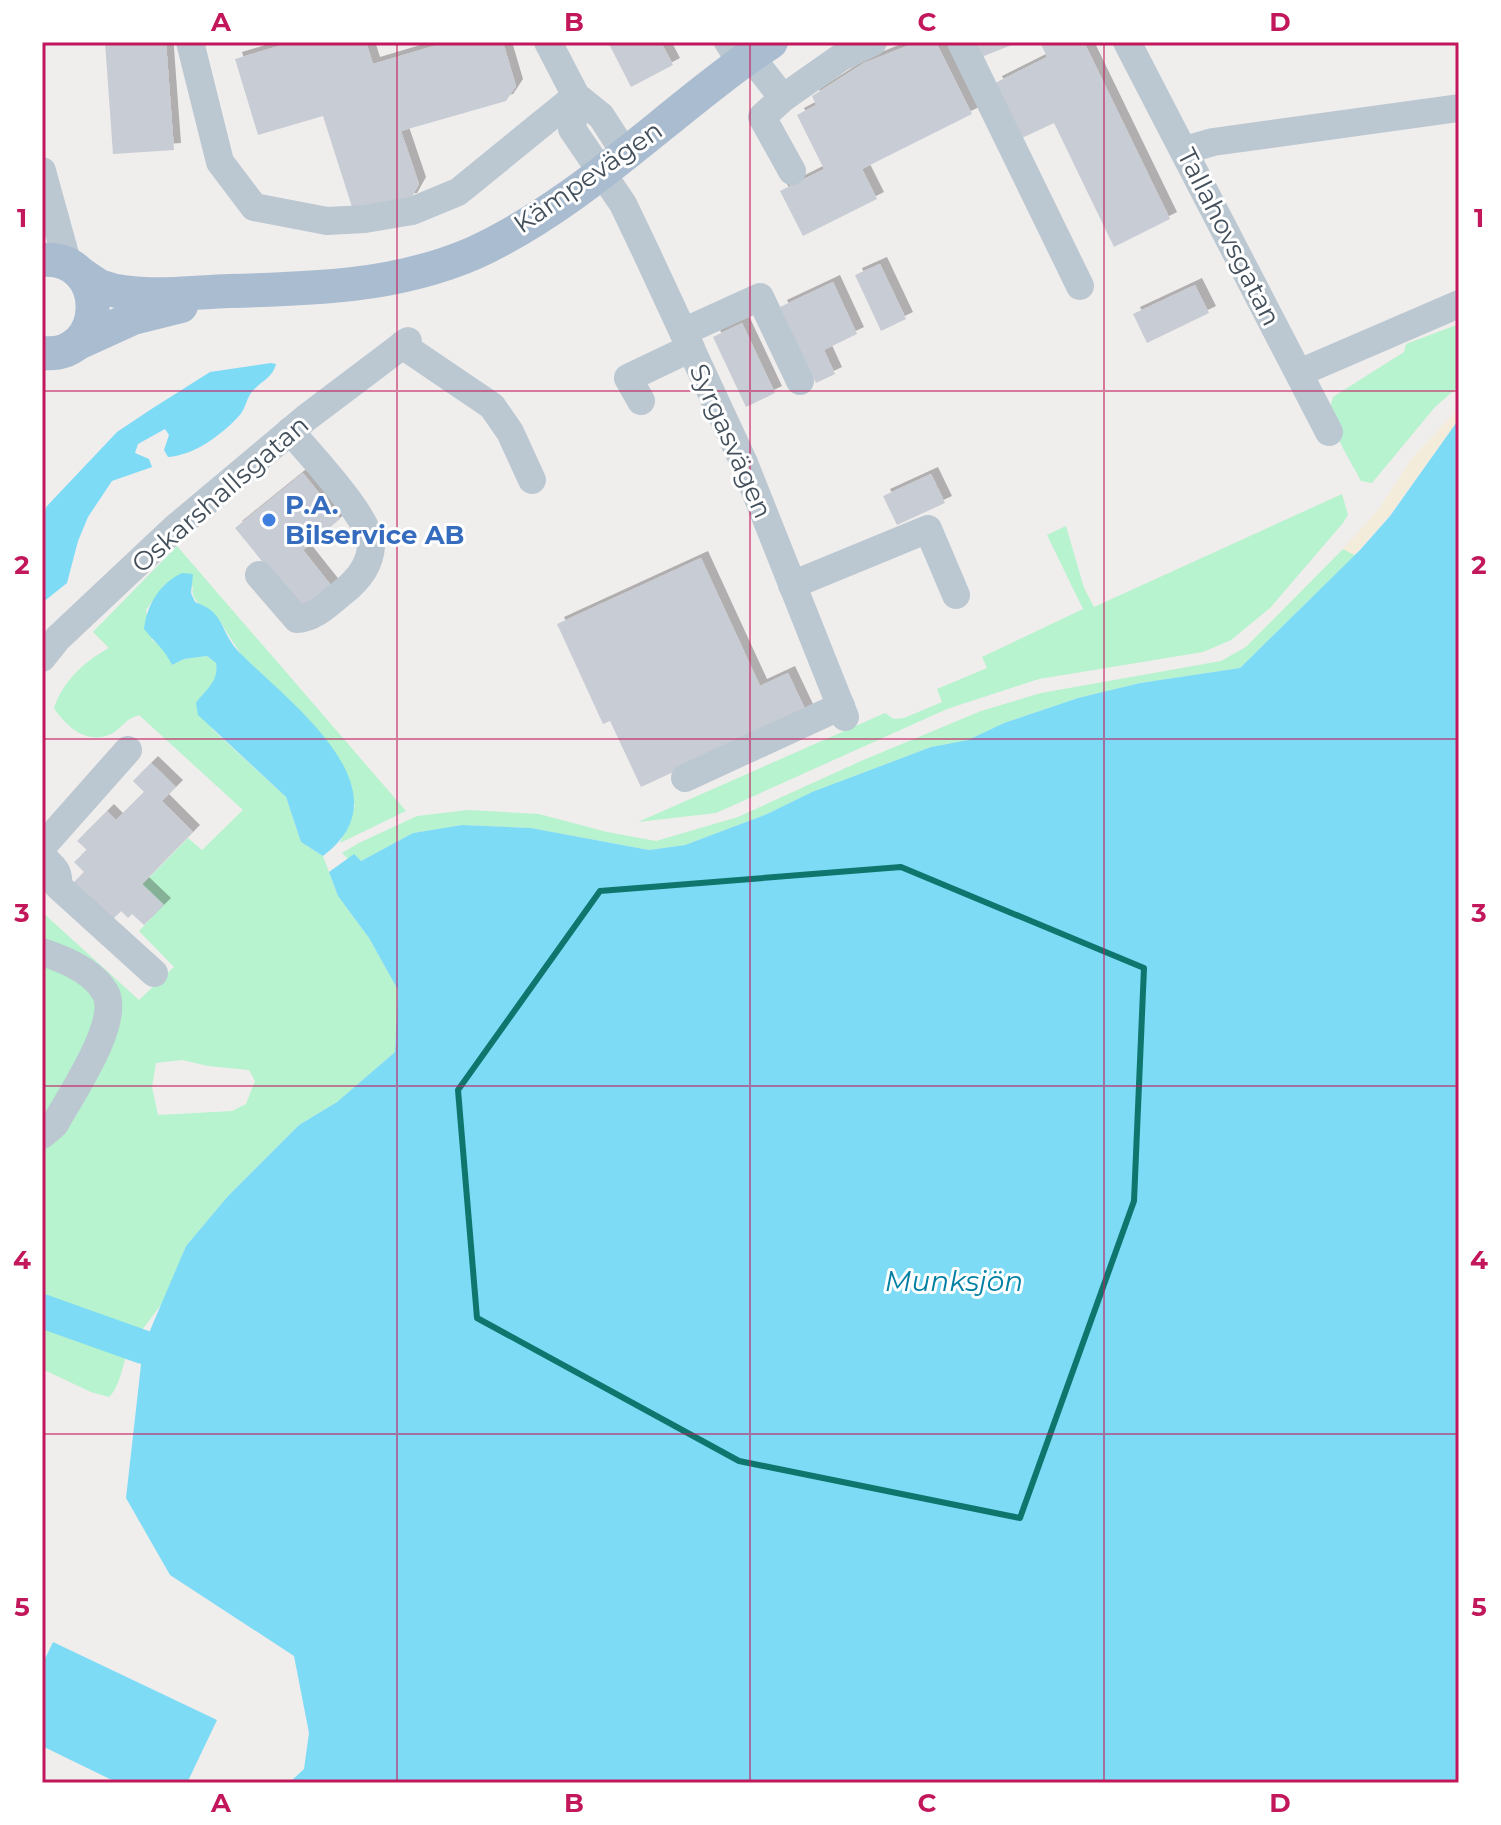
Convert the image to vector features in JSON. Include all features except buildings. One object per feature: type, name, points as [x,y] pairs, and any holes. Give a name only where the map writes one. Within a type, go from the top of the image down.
[{"type":"main road","name":"Kämpevägen","points":[[64,267],[102,287],[130,293],[292,290],[352,286],[409,275],[473,253],[549,211],[613,163],[748,51]]},
{"type":"main road","points":[[52,352],[86,332],[92,318],[94,302],[90,287],[64,267]]},
{"type":"main road","name":"Kämpevägen","points":[[52,352],[133,318],[170,307],[292,290]]},
{"type":"street","points":[[190,42],[220,162],[254,207],[327,221],[365,219],[412,211],[458,192],[576,96],[548,42]]},
{"type":"street","points":[[792,171],[762,117],[783,98],[840,58],[873,42]]},
{"type":"street","points":[[961,42],[1080,286]]},
{"type":"street","name":"Tallahovsgatan","points":[[1127,42],[1329,432]]},
{"type":"street","points":[[748,51],[783,98]]},
{"type":"street","name":"Syrgasvägen","points":[[576,96],[601,116],[623,204],[744,463],[843,712],[685,778]]},
{"type":"street","points":[[1185,150],[1213,142],[1459,108]]},
{"type":"street","points":[[42,171],[64,267]]},
{"type":"street","points":[[641,401],[628,378],[760,297],[800,381]]},
{"type":"street","points":[[1299,373],[1459,304]]},
{"type":"street","name":"Oskarshallsgatan","points":[[42,658],[58,638],[175,528],[290,431],[405,343],[492,406],[510,432],[532,480]]},
{"type":"street","points":[[259,575],[297,619],[308,619],[354,583],[368,563],[372,544],[367,529],[349,502],[290,431]]},
{"type":"street","points":[[792,585],[928,529],[956,595]]},
{"type":"street","points":[[42,847],[128,750]]},
{"type":"street","points":[[42,855],[57,868],[58,886],[154,973]]},
{"type":"street","points":[[42,952],[73,964],[85,973],[106,992],[109,1007],[106,1029],[55,1124],[42,1135]]},
{"type":"highlighted area","points":[[901,867],[1144,968],[1134,1201],[1020,1518],[739,1461],[477,1318],[458,1090],[600,891]]},
{"type":"green space","points":[[1459,324],[1459,386],[1435,407],[1372,483],[1361,481],[1335,429],[1331,407],[1333,397],[1404,352],[1406,344]]},
{"type":"green space","points":[[1342,494],[1348,515],[1343,523],[1270,608],[1231,640],[1203,652],[1039,679],[947,709],[716,813],[638,822],[885,713],[894,719],[904,718],[942,702],[937,689],[987,668],[982,657],[1083,609],[1047,535],[1066,526],[1084,588],[1094,607]]},
{"type":"green space","points":[[177,546],[406,811],[340,843],[355,805],[251,669],[216,616],[194,598],[193,586],[165,584],[146,610],[152,640],[164,648],[172,665],[184,659],[207,656],[216,663],[214,681],[201,696],[213,730],[286,797],[301,842],[323,856],[338,896],[369,938],[398,990],[395,1052],[337,1102],[299,1125],[228,1196],[186,1246],[163,1302],[142,1330],[133,1327],[121,1375],[109,1397],[42,1369],[42,912],[139,1000],[174,967],[139,931],[158,911],[137,890],[188,838],[202,850],[243,810],[139,715],[113,733],[95,737],[79,733],[59,715],[54,708],[69,681],[83,666],[109,648],[93,632]],"holes":[[[182,1060],[249,1070],[255,1081],[246,1104],[232,1111],[158,1115],[152,1087],[156,1063]]]},
{"type":"green space","points":[[1343,549],[1355,555],[1240,668],[1140,683],[1078,698],[1004,723],[968,740],[931,747],[685,845],[649,850],[531,828],[462,825],[413,833],[361,861],[354,855],[348,859],[342,853],[417,816],[468,810],[539,814],[656,841],[738,817],[981,711],[1041,693],[1221,661],[1246,647]]},
{"type":"sand","points":[[1459,408],[1459,419],[1389,516],[1355,555],[1343,549],[1378,510],[1413,457]]},
{"type":"water","points":[[276,364],[274,369],[251,393],[241,414],[207,443],[168,457],[164,450],[169,435],[165,429],[138,444],[135,453],[149,459],[152,467],[112,481],[88,517],[67,583],[42,603],[42,517],[47,506],[117,432],[210,372]]},
{"type":"water","name":"Munksjön","points":[[1459,419],[1459,1783],[289,1783],[304,1769],[309,1733],[294,1656],[170,1575],[126,1498],[143,1347],[186,1246],[228,1196],[299,1125],[337,1102],[395,1052],[398,990],[369,938],[338,896],[329,872],[354,854],[361,861],[413,833],[462,825],[531,828],[649,850],[685,845],[931,747],[968,740],[1004,723],[1078,698],[1140,683],[1240,668],[1360,550],[1390,516]]},
{"type":"water","points":[[182,573],[193,574],[191,593],[195,602],[212,611],[238,651],[308,719],[331,746],[348,774],[354,802],[347,830],[323,856],[301,842],[286,797],[198,715],[196,703],[214,680],[216,663],[207,656],[184,659],[172,665],[144,629],[156,596],[167,583]]},
{"type":"water","points":[[53,1642],[217,1720],[187,1783],[118,1783],[42,1746],[42,1665]]},
{"type":"waterway","points":[[42,1311],[143,1347]]},
{"type":"place","name":"P.A. Bilservice AB","points":[[269,520]]}]
